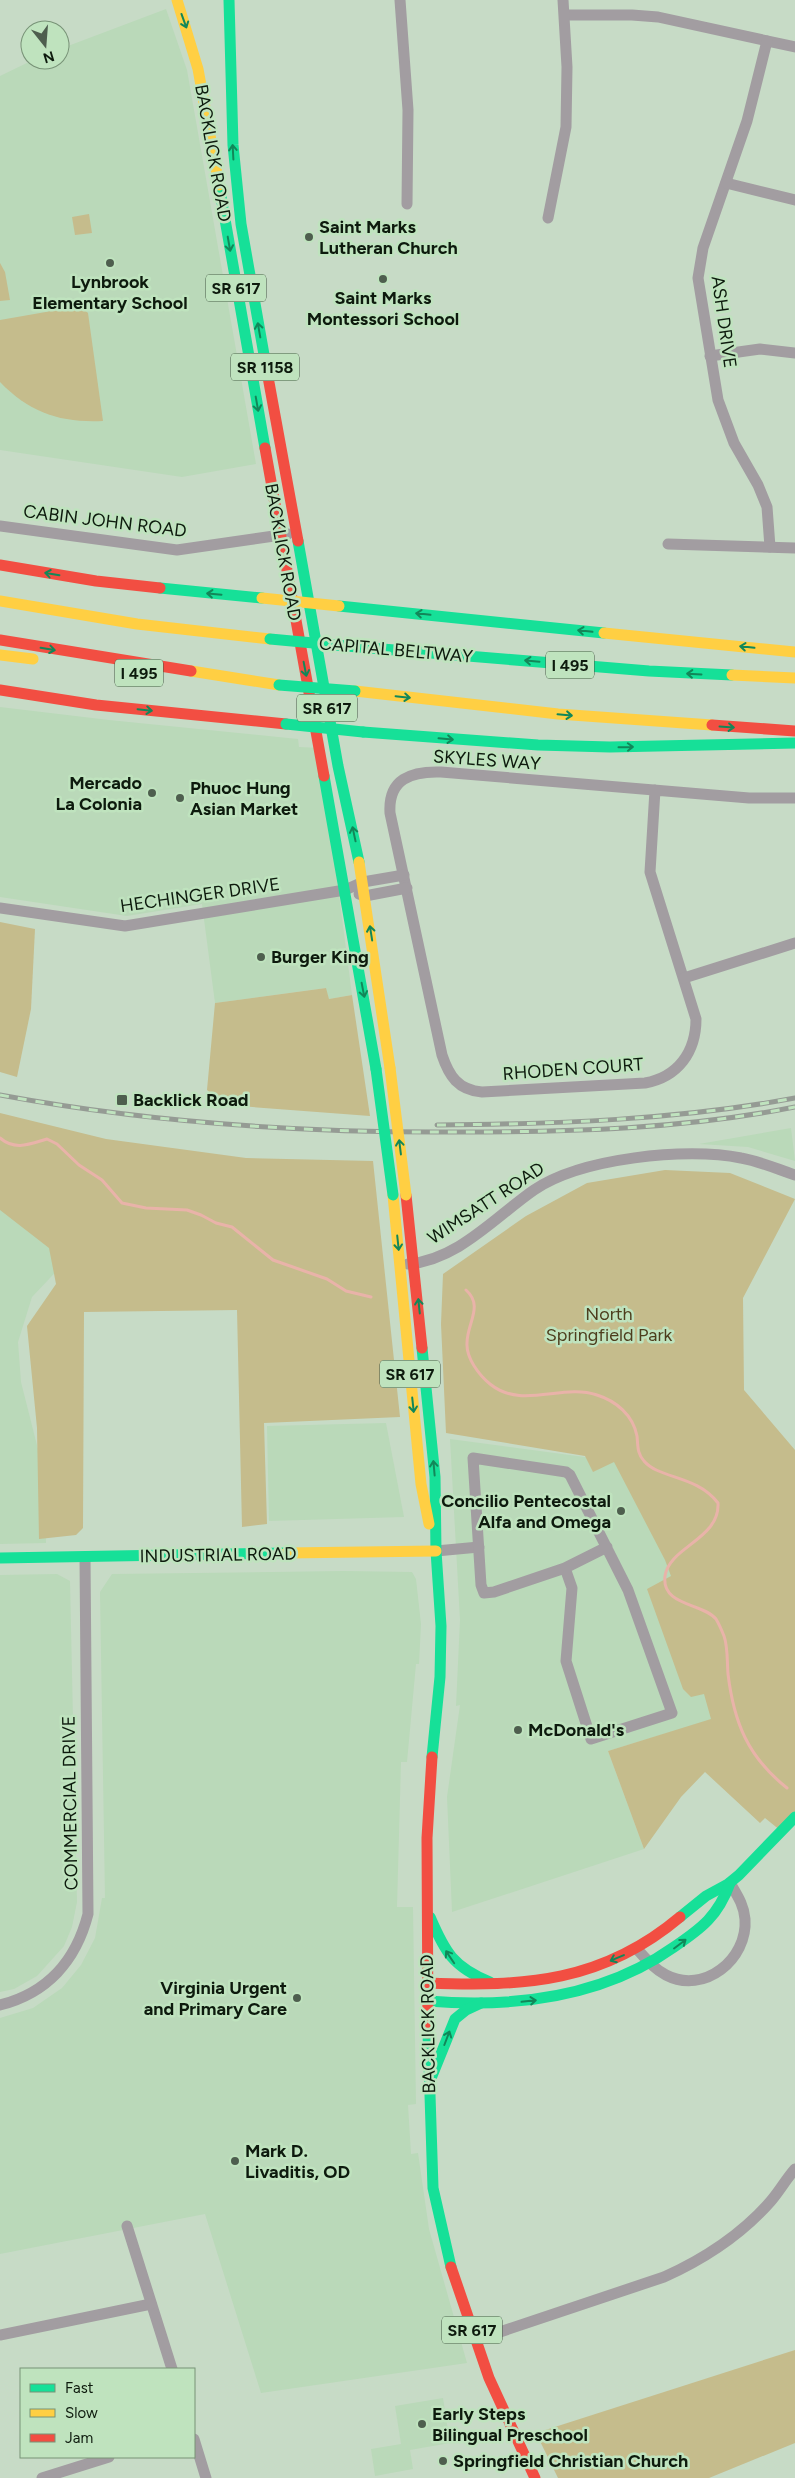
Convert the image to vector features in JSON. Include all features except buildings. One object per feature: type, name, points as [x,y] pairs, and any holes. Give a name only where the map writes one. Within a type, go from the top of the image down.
[{"type":"main road","name":"BACKLICK ROAD","points":[[177,0],[198,69],[376,1069],[400,1265],[421,1484],[426,1516],[436,1552]]},
{"type":"main road","name":"BACKLICK ROAD","points":[[229,0],[233,145],[238,200],[294,533],[338,766],[363,882],[406,1195],[435,1477],[436,1552],[442,1641],[429,1788],[426,1910],[430,2152],[439,2223],[448,2259],[489,2378],[535,2478]]},
{"type":"main road","points":[[0,565],[96,581],[795,652]]},
{"type":"main road","name":"CAPITAL BELTWAY","points":[[0,601],[137,624],[270,639],[649,671],[795,678]]},
{"type":"main road","points":[[0,611],[137,624]]},
{"type":"main road","points":[[0,640],[279,685]]},
{"type":"main road","points":[[0,655],[49,661]]},
{"type":"main road","name":"I 495","points":[[88,666],[355,691],[558,714],[795,731]]},
{"type":"main road","points":[[0,690],[96,705],[363,732],[538,745],[610,747],[795,743]]},
{"type":"main road","name":"INDUSTRIAL ROAD","points":[[0,1558],[436,1552]]},
{"type":"main road","points":[[428,2001],[451,2004],[522,2002],[570,1994],[622,1978],[651,1964],[678,1946],[715,1914],[730,1884],[795,1817]]},
{"type":"main road","points":[[428,1983],[522,1982],[564,1976],[592,1968],[637,1949],[671,1926],[703,1898],[730,1884]]},
{"type":"main road","points":[[426,1910],[455,1965],[470,1975],[490,1982]]},
{"type":"main road","points":[[429,2083],[455,2018],[481,2003]]},
{"type":"street","points":[[400,0],[408,110],[407,204]]},
{"type":"street","points":[[548,218],[566,126],[567,75],[563,0]]},
{"type":"street","points":[[565,16],[632,15],[658,17],[795,48]]},
{"type":"street","name":"ASH DRIVE","points":[[767,41],[747,121],[702,248],[699,268],[699,292],[718,400],[726,426],[743,461],[758,485],[767,506],[770,548]]},
{"type":"street","points":[[726,183],[795,200]]},
{"type":"street","points":[[710,356],[760,349],[795,352]]},
{"type":"street","name":"CABIN JOHN ROAD","points":[[0,526],[178,550],[294,533]]},
{"type":"street","points":[[668,544],[795,548]]},
{"type":"street","name":"SKYLES WAY","points":[[404,875],[389,802],[396,784],[411,776],[441,772],[749,798],[795,798]]},
{"type":"street","name":"RHODEN COURT","points":[[404,875],[442,1055],[454,1080],[466,1089],[491,1091],[645,1083],[664,1078],[684,1061],[694,1038],[696,1019],[650,872],[655,790]]},
{"type":"street","points":[[345,890],[363,882],[404,875]]},
{"type":"street","points":[[345,890],[365,896],[407,888]]},
{"type":"street","name":"HECHINGER DRIVE","points":[[0,908],[125,926],[345,890]]},
{"type":"street","points":[[684,978],[795,943]]},
{"type":"street","name":"WIMSATT ROAD","points":[[400,1265],[414,1264],[431,1259],[463,1243],[536,1188],[558,1176],[592,1165],[669,1156],[740,1157],[795,1175]]},
{"type":"street","points":[[565,1568],[572,1588],[566,1661],[592,1739],[672,1713],[628,1590],[607,1548],[570,1475],[566,1472],[473,1458],[481,1586],[484,1593],[494,1592],[565,1568],[607,1548]]},
{"type":"street","points":[[436,1552],[478,1547]]},
{"type":"street","name":"COMMERCIAL DRIVE","points":[[0,2005],[28,1995],[58,1973],[79,1944],[88,1914],[85,1557]]},
{"type":"street","points":[[637,1949],[651,1964],[666,1975],[687,1980],[710,1976],[730,1962],[742,1942],[745,1924],[742,1905],[730,1884]]},
{"type":"street","points":[[476,2340],[664,2277],[692,2264],[724,2245],[746,2226],[770,2202],[795,2169]]},
{"type":"street","points":[[127,2226],[172,2368]]},
{"type":"street","points":[[0,2335],[151,2304]]},
{"type":"street","points":[[195,2442],[206,2478]]},
{"type":"street","points":[[42,2478],[106,2458]]},
{"type":"shaded area","name":"Lynbrook Elementary School","points":[[166,9],[187,70],[256,464],[182,477],[0,450],[0,76],[20,66],[20,70],[70,70],[70,45]]},
{"type":"shaded area","points":[[0,707],[298,739],[299,747],[320,748],[352,995],[329,999],[325,988],[215,1003],[202,904],[127,916],[0,897]]},
{"type":"shaded area","points":[[791,1128],[795,1161],[748,1147],[699,1144]]},
{"type":"shaded area","points":[[0,1157],[66,1261],[32,1297],[18,1342],[21,1382],[44,1473],[46,1543],[0,1544]]},
{"type":"shaded area","points":[[386,1423],[404,1517],[269,1521],[267,1426]]},
{"type":"shaded area","points":[[450,1439],[674,1469],[720,1717],[608,1751],[644,1849],[452,1912],[447,1797],[460,1705],[456,1706],[460,1620]]},
{"type":"shaded area","points":[[412,1572],[416,1579],[421,1624],[419,1664],[416,1664],[407,1762],[401,1762],[397,1907],[413,1907],[416,2104],[408,2105],[411,2154],[418,2153],[429,2229],[467,2363],[261,2393],[205,2214],[0,2254],[0,2018],[33,2008],[62,1988],[81,1965],[95,1938],[102,1898],[105,1898],[100,1592],[112,1574]]},
{"type":"shaded area","points":[[57,1574],[70,1581],[77,1902],[72,1927],[64,1946],[37,1976],[14,1989],[0,1992],[0,1575]]},
{"type":"shaded area","name":"Early Steps Bilingual Preschool","points":[[443,2398],[450,2443],[410,2450],[413,2469],[375,2476],[371,2449],[401,2444],[395,2406]]},
{"type":"green space","points":[[89,214],[92,233],[75,235],[72,217]]},
{"type":"green space","points":[[0,263],[5,272],[10,300],[0,301]]},
{"type":"green space","points":[[80,306],[88,313],[103,421],[73,420],[47,414],[11,393],[0,382],[0,320]]},
{"type":"green space","points":[[0,922],[35,929],[31,1009],[17,1077],[0,1072]]},
{"type":"green space","points":[[326,988],[329,999],[352,995],[370,1116],[225,1105],[207,1090],[215,1003]]},
{"type":"green space","points":[[0,1113],[106,1139],[246,1158],[373,1161],[400,1417],[264,1423],[267,1524],[242,1527],[237,1310],[84,1312],[83,1528],[76,1535],[39,1539],[37,1428],[27,1326],[56,1284],[49,1248],[0,1210]]},
{"type":"green space","name":"North Springfield Park","points":[[665,1170],[730,1173],[795,1199],[743,1298],[744,1390],[795,1450],[795,1816],[781,1831],[765,1818],[760,1823],[705,1772],[681,1797],[644,1849],[608,1751],[711,1719],[704,1694],[691,1697],[683,1689],[647,1589],[671,1576],[665,1560],[614,1462],[593,1472],[585,1456],[446,1433],[441,1324],[443,1274],[526,1216],[587,1183]]},
{"type":"green space","points":[[795,2350],[795,2443],[709,2478],[558,2478],[536,2433]]},
{"type":"waterway","points":[[0,1138],[17,1145],[47,1139],[57,1144],[79,1165],[102,1180],[122,1203],[146,1208],[187,1210],[201,1215],[216,1223],[232,1227],[273,1260],[327,1279],[346,1291],[371,1297]]},
{"type":"waterway","points":[[466,1290],[474,1302],[467,1349],[478,1371],[490,1384],[502,1391],[515,1395],[529,1396],[584,1392],[611,1401],[623,1410],[632,1422],[637,1436],[639,1452],[644,1461],[659,1471],[700,1487],[718,1503],[716,1515],[711,1526],[675,1557],[669,1566],[665,1576],[666,1586],[669,1593],[676,1599],[702,1610],[716,1619],[725,1640],[734,1708],[745,1738],[762,1764],[787,1788]]},
{"type":"railway","points":[[0,1095],[57,1105],[171,1119],[286,1128],[402,1132],[502,1132],[628,1128],[712,1120],[795,1107]]},
{"type":"railway","points":[[437,1125],[571,1122],[661,1116],[795,1098]]},
{"type":"traffic: fast","points":[[229,0],[233,145],[241,224],[266,366]]},
{"type":"traffic: fast","points":[[219,185],[265,448]]},
{"type":"traffic: fast","points":[[298,541],[338,766],[359,862]]},
{"type":"traffic: fast","points":[[160,588],[262,598]]},
{"type":"traffic: fast","points":[[339,606],[604,633]]},
{"type":"traffic: fast","points":[[270,639],[346,646]]},
{"type":"traffic: fast","points":[[346,646],[649,671],[732,675]]},
{"type":"traffic: fast","points":[[279,685],[355,691]]},
{"type":"traffic: fast","points":[[286,724],[363,732]]},
{"type":"traffic: fast","points":[[363,732],[538,745],[610,747],[795,743]]},
{"type":"traffic: fast","points":[[324,776],[376,1069]]},
{"type":"traffic: fast","points":[[376,1069],[393,1195]]},
{"type":"traffic: fast","points":[[422,1348],[435,1477],[436,1551],[441,1626],[440,1677],[432,1757]]},
{"type":"traffic: fast","points":[[0,1558],[286,1553]]},
{"type":"traffic: fast","points":[[680,1917],[706,1896],[728,1884],[739,1875],[795,1817]]},
{"type":"traffic: fast","points":[[428,2001],[493,2003],[525,2000],[556,1996],[617,1978],[646,1964],[693,1934],[714,1913],[730,1883]]},
{"type":"traffic: fast","points":[[430,1917],[440,1940],[452,1957],[467,1970],[490,1982]]},
{"type":"traffic: fast","points":[[432,2076],[455,2019],[466,2010],[481,2003]]},
{"type":"traffic: fast","points":[[428,2033],[433,2188],[451,2267]]},
{"type":"traffic: slow","points":[[177,0],[198,69],[219,185]]},
{"type":"traffic: slow","points":[[262,598],[339,606]]},
{"type":"traffic: slow","points":[[0,601],[137,624],[270,639]]},
{"type":"traffic: slow","points":[[604,633],[795,652]]},
{"type":"traffic: slow","points":[[0,655],[33,659]]},
{"type":"traffic: slow","points":[[191,671],[279,685]]},
{"type":"traffic: slow","points":[[732,675],[795,678]]},
{"type":"traffic: slow","points":[[355,691],[558,714],[712,725]]},
{"type":"traffic: slow","points":[[359,862],[390,1068]]},
{"type":"traffic: slow","points":[[390,1068],[406,1195]]},
{"type":"traffic: slow","points":[[393,1195],[421,1484],[429,1524]]},
{"type":"traffic: slow","points":[[286,1553],[436,1551]]},
{"type":"traffic: jam","points":[[266,366],[298,541]]},
{"type":"traffic: jam","points":[[265,448],[324,776]]},
{"type":"traffic: jam","points":[[0,565],[96,581],[160,588]]},
{"type":"traffic: jam","points":[[0,640],[191,671]]},
{"type":"traffic: jam","points":[[0,690],[96,705],[286,724]]},
{"type":"traffic: jam","points":[[712,725],[795,731]]},
{"type":"traffic: jam","points":[[406,1195],[422,1348]]},
{"type":"traffic: jam","points":[[428,2033],[427,1838],[432,1757]]},
{"type":"traffic: jam","points":[[428,1983],[497,1984],[562,1976],[592,1968],[622,1955],[651,1939],[680,1917]]},
{"type":"traffic: jam","points":[[451,2267],[489,2378],[535,2478]]},
{"type":"place","name":"Saint Marks Lutheran Church","points":[[309,237]]},
{"type":"place","name":"Lynbrook Elementary School","points":[[110,263]]},
{"type":"place","name":"Saint Marks Montessori School","points":[[383,279]]},
{"type":"place","name":"Mercado La Colonia","points":[[152,793]]},
{"type":"place","name":"Phuoc Hung Asian Market","points":[[180,798]]},
{"type":"place","name":"Burger King","points":[[261,957]]},
{"type":"place","name":"Backlick Road","points":[[122,1100]]},
{"type":"place","name":"Concilio Pentecostal Alfa and Omega","points":[[621,1511]]},
{"type":"place","name":"McDonald's","points":[[518,1730]]},
{"type":"place","name":"Virginia Urgent and Primary Care","points":[[297,1998]]},
{"type":"place","name":"Mark D. Livaditis, OD","points":[[235,2161]]},
{"type":"place","name":"Early Steps Bilingual Preschool","points":[[422,2424]]},
{"type":"place","name":"Springfield Christian Church","points":[[443,2461]]}]
